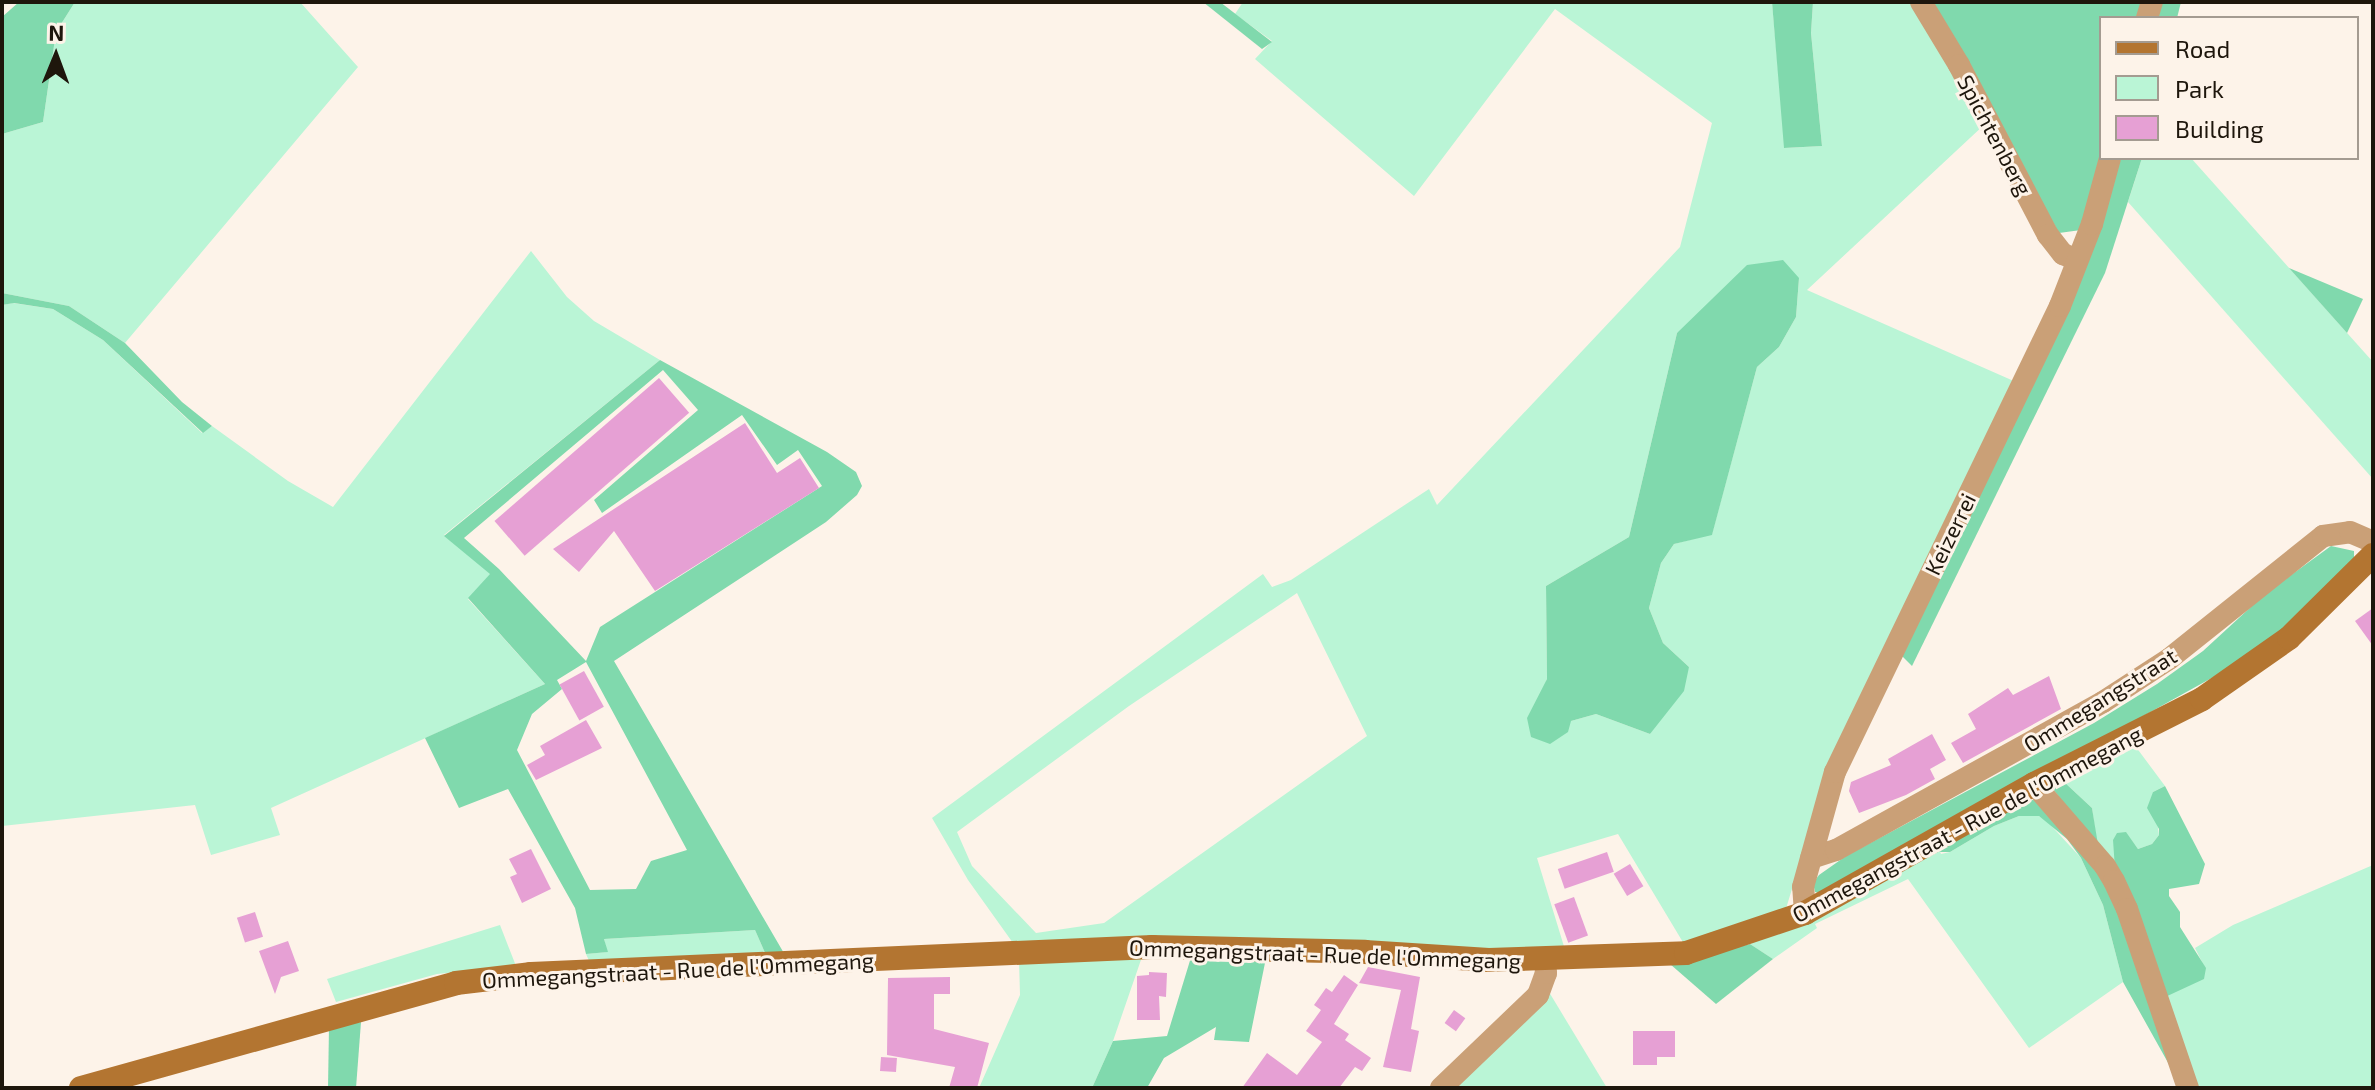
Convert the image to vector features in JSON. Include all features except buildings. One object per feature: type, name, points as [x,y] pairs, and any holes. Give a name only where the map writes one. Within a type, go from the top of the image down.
[{"type":"main road","name":"Ommegangstraat - Rue de l'Ommegang","points":[[81,1088],[456,983],[531,974],[1152,947],[1365,952],[1464,960],[1545,960],[1686,953],[1805,913],[2034,784],[2202,699],[2253,666],[2300,628],[2373,555]]},
{"type":"street","name":"Spichtenberg","points":[[1921,2],[1959,65],[2048,235],[2063,254],[2077,260]]},
{"type":"street","name":"Keizerrei","points":[[1805,913],[1803,887],[1835,772],[2060,306],[2092,224],[2109,160]]},
{"type":"street","name":"Ommegangstraat","points":[[1811,858],[1836,850],[2103,702],[2169,659],[2323,536],[2350,532],[2373,542]]},
{"type":"street","points":[[2034,784],[2105,866],[2114,881],[2127,909],[2188,1088]]},
{"type":"street","points":[[1441,1088],[1538,995],[1546,973],[1545,960]]},
{"type":"green space","points":[[19,2],[75,2],[56,32],[43,122],[2,134],[2,17]]},
{"type":"green space","points":[[75,2],[300,2],[358,67],[125,343],[69,306],[2,293],[2,134],[43,122],[56,32]]},
{"type":"green space","points":[[1203,2],[1220,2],[1272,42],[1262,49]]},
{"type":"green space","points":[[1243,2],[1772,2],[1785,148],[1822,146],[1811,33],[1813,2],[1913,2],[1985,124],[1807,290],[2016,382],[1820,796],[1785,912],[1684,944],[1618,834],[1537,858],[1566,953],[1013,943],[968,880],[932,818],[1263,574],[1272,587],[1291,580],[1429,489],[1437,505],[1680,247],[1712,123],[1555,9],[1414,196],[1255,59],[1272,41],[1235,14]],"holes":[[[1799,278],[1796,317],[1779,347],[1757,367],[1712,534],[1674,544],[1661,563],[1649,608],[1663,643],[1689,667],[1650,734],[1596,714],[1571,721],[1541,695],[1547,679],[1546,586],[1629,537],[1677,333]],[[1297,593],[1367,736],[1104,923],[1036,933],[972,866],[957,832],[1129,706]]]},
{"type":"green space","points":[[1772,2],[1813,2],[1811,33],[1822,146],[1784,148]]},
{"type":"green space","points":[[1929,2],[2148,2],[2143,16],[2099,16],[2100,160],[2081,230],[2059,233]]},
{"type":"green space","points":[[2156,2],[2181,2],[2178,16],[2152,16]]},
{"type":"green space","points":[[2114,160],[2141,160],[2105,273],[1912,666],[1899,653]]},
{"type":"green space","points":[[2141,160],[2193,160],[2373,362],[2373,479],[2128,202]]},
{"type":"green space","points":[[531,251],[567,297],[594,321],[660,360],[444,535],[491,574],[468,599],[545,684],[271,808],[280,835],[211,855],[195,805],[2,826],[2,305],[13,303],[53,309],[103,340],[202,433],[212,426],[288,481],[333,507]]},
{"type":"green space","points":[[1783,260],[1799,278],[1796,317],[1779,347],[1757,367],[1712,535],[1674,544],[1661,563],[1649,608],[1663,643],[1689,667],[1684,691],[1650,734],[1596,714],[1571,721],[1568,732],[1550,744],[1531,737],[1527,718],[1547,679],[1546,586],[1629,537],[1677,333],[1747,265]]},
{"type":"green space","points":[[2289,268],[2363,299],[2347,333]]},
{"type":"green space","points":[[2,293],[69,306],[125,343],[182,402],[212,426],[203,433],[103,340],[53,309],[14,303],[2,305]]},
{"type":"green space","points":[[660,360],[827,452],[856,472],[862,486],[857,495],[826,522],[614,661],[785,955],[766,955],[755,930],[604,939],[608,952],[586,954],[575,908],[508,789],[459,808],[425,738],[545,684],[468,598],[490,574],[444,536]],"holes":[[[663,370],[698,410],[594,500],[602,513],[742,415],[777,465],[798,450],[822,486],[600,627],[586,661],[499,569],[464,538]],[[586,662],[687,850],[651,861],[636,889],[590,890],[517,750],[532,714],[562,689],[557,680]]]},
{"type":"green space","points":[[2331,546],[2354,551],[2354,562],[2294,624],[2244,660],[1823,894],[1815,892],[1813,883],[1819,875],[1846,856],[2094,723],[2157,684],[2203,651],[2265,594]]},
{"type":"green space","points":[[2133,743],[2165,786],[2153,792],[2159,835],[2152,844],[2138,849],[2126,833],[2115,869],[2097,844],[2092,808],[2063,781]]},
{"type":"green space","points":[[2063,781],[2092,808],[2102,869],[2176,1077],[2123,982],[2103,905],[2081,858],[2067,839],[2039,816],[2019,816],[1994,826],[1950,852],[1938,852],[2020,802],[2033,800],[2066,806],[2050,785]]},
{"type":"green space","points":[[2165,786],[2205,864],[2199,884],[2169,889],[2169,896],[2180,912],[2180,927],[2206,968],[2204,979],[2163,998],[2115,869],[2113,840],[2117,833],[2126,832],[2138,849],[2152,844],[2159,835],[2159,829],[2147,808],[2153,792]]},
{"type":"green space","points":[[2019,816],[2039,816],[2046,820],[2081,858],[2103,905],[2123,982],[2029,1048],[1908,879],[1815,924],[1817,928],[1773,959],[1750,944],[1937,845],[1941,854],[1950,852],[1994,826]]},
{"type":"green space","points":[[2373,865],[2373,1088],[2198,1088],[2163,998],[2205,968],[2195,948],[2233,925]]},
{"type":"green space","points":[[500,925],[516,966],[437,974],[336,1002],[327,979]]},
{"type":"green space","points":[[755,930],[766,955],[590,963],[586,954],[607,952],[604,939]]},
{"type":"green space","points":[[1750,944],[1773,959],[1716,1004],[1670,964]]},
{"type":"green space","points":[[1143,954],[1113,1041],[1092,1088],[979,1088],[1020,995],[1019,960]]},
{"type":"green space","points":[[1192,954],[1266,958],[1249,1042],[1214,1040],[1216,1027],[1164,1058],[1147,1088],[1092,1088],[1113,1041],[1167,1036]]},
{"type":"green space","points":[[1549,992],[1607,1088],[1448,1088]]},
{"type":"green space","points":[[361,1022],[356,1088],[328,1088],[329,1027]]}]
